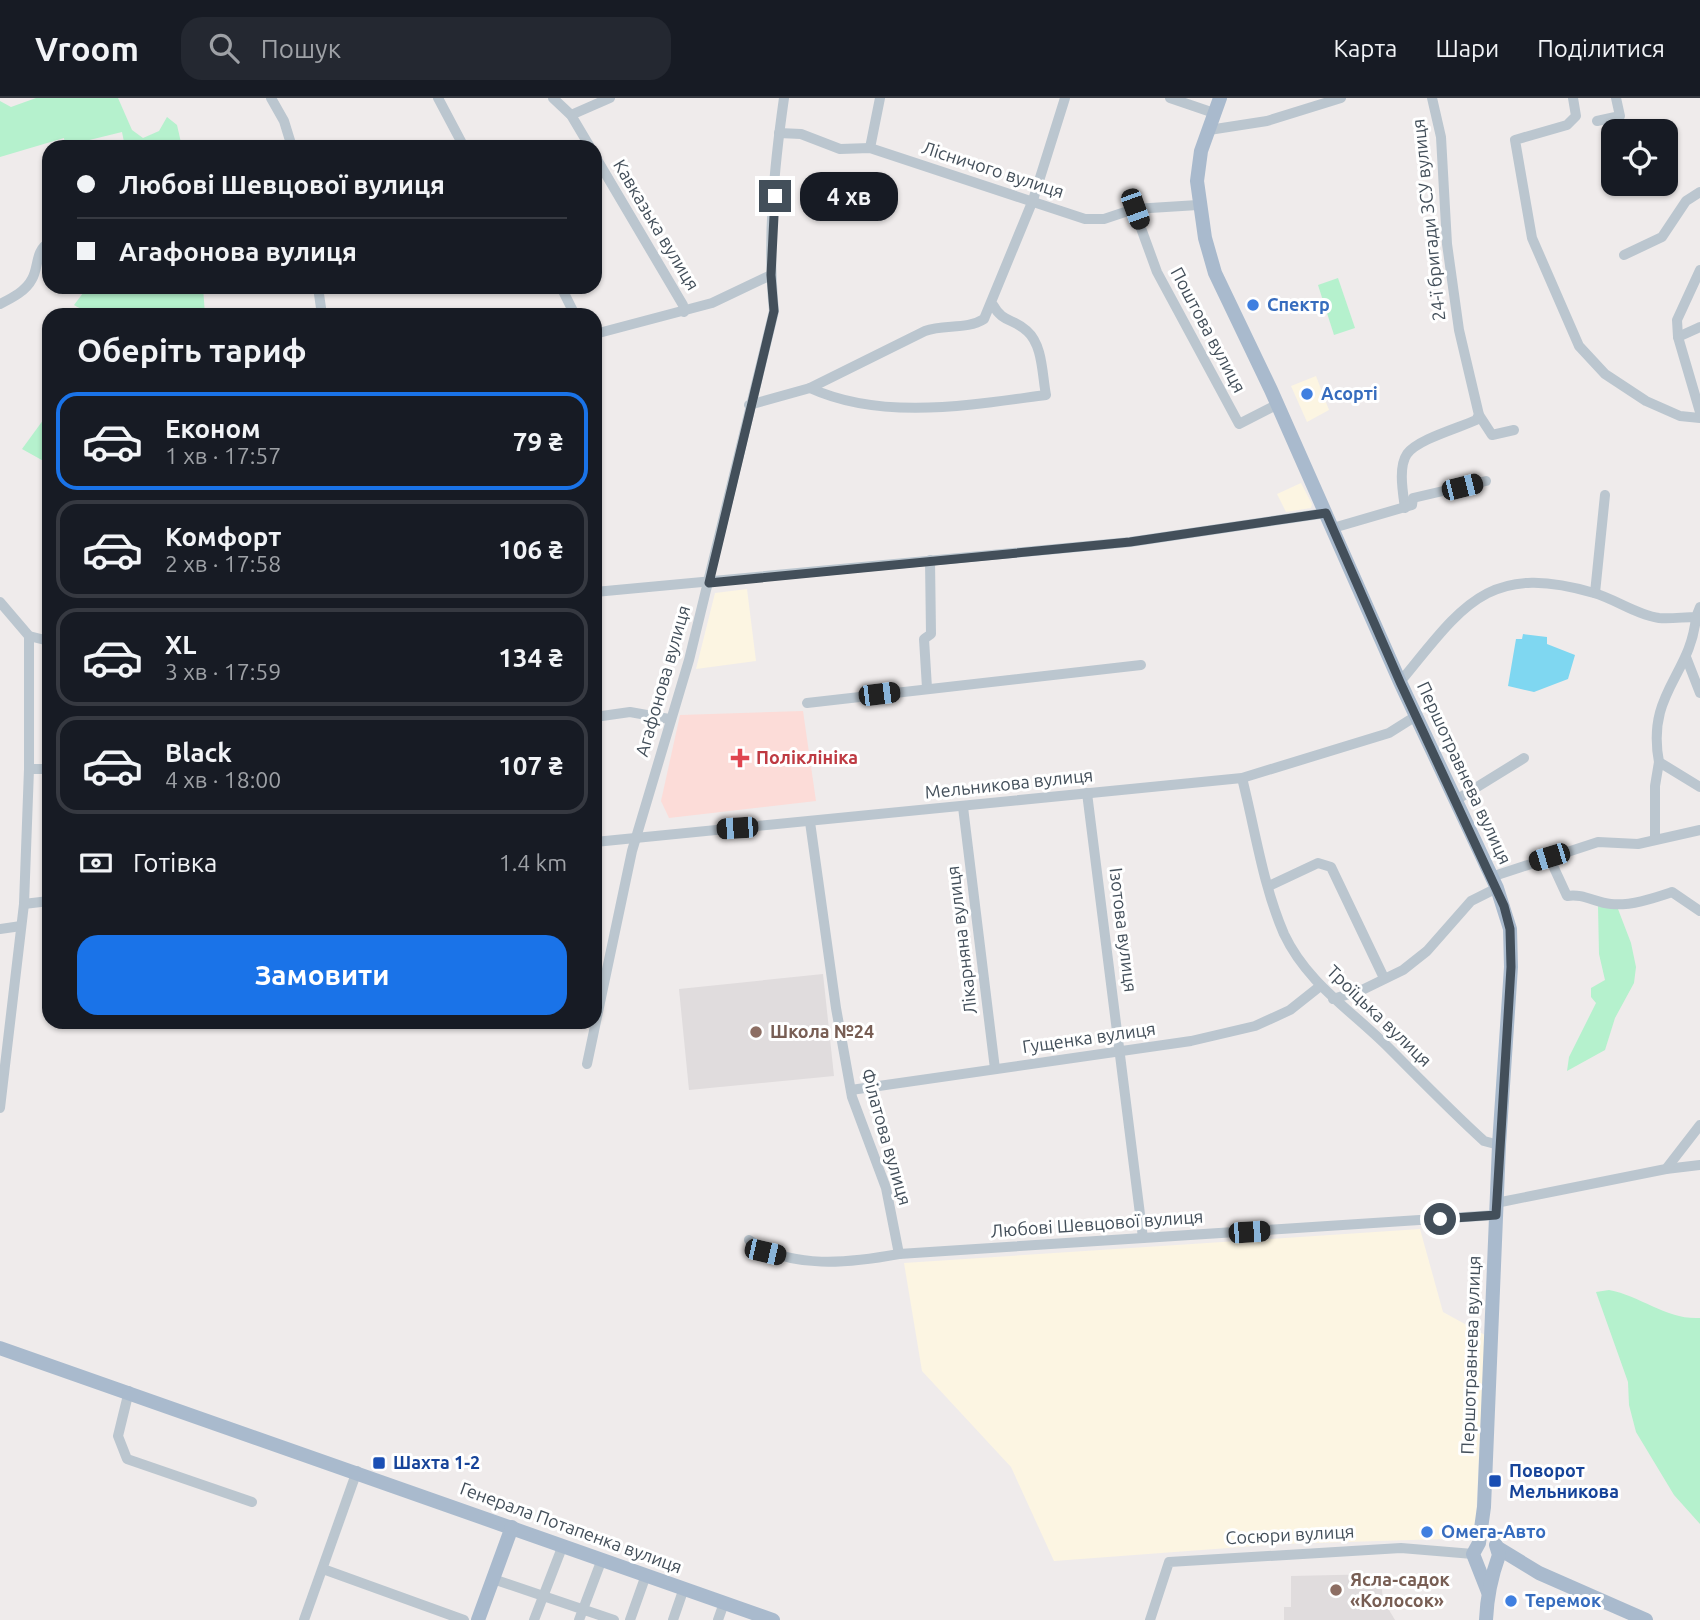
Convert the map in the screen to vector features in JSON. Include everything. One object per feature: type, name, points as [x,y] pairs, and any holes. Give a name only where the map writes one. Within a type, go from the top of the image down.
[{"type":"main road","name":"Першотравнева вулиця","points":[[1220,98],[1197,181],[1198,205],[1215,273],[1278,404],[1400,682],[1494,882],[1510,929],[1511,967],[1499,1145],[1484,1507],[1475,1552]]},
{"type":"main road","name":"Генерала Потапенка вулиця","points":[[0,1348],[357,1471],[773,1620]]},
{"type":"main road","name":"Першотравнева вулиця","points":[[1484,1507],[1497,1547]]},
{"type":"main road","points":[[478,1620],[512,1527]]},
{"type":"main road","points":[[1475,1552],[1488,1541],[1539,1573],[1646,1620]]},
{"type":"main road","points":[[1486,1620],[1493,1565],[1499,1555],[1497,1547]]},
{"type":"main road","points":[[1475,1552],[1483,1566],[1493,1565]]},
{"type":"main road","points":[[1475,1552],[1488,1592]]},
{"type":"street","points":[[271,98],[284,121],[290,140]]},
{"type":"street","points":[[438,98],[460,140]]},
{"type":"street","points":[[552,98],[571,115],[586,140]]},
{"type":"street","points":[[571,115],[610,98]]},
{"type":"street","name":"Агафонова вулиця","points":[[602,993],[632,851],[669,719],[689,660],[749,405],[765,356],[774,311],[771,275],[779,133],[784,98]]},
{"type":"street","points":[[870,148],[880,98]]},
{"type":"street","points":[[749,405],[810,387],[925,331],[942,325],[977,324],[984,320],[993,305],[1033,200],[1065,98]]},
{"type":"street","points":[[1170,98],[1214,113]]},
{"type":"street","points":[[1209,130],[1267,121],[1341,98]]},
{"type":"street","name":"24-ї бригади ЗСУ вулиця","points":[[1432,98],[1441,137],[1447,244],[1459,330],[1479,415]]},
{"type":"street","points":[[1573,98],[1576,117],[1567,125],[1514,140],[1532,238],[1579,346],[1605,373],[1646,401],[1680,416],[1700,418]]},
{"type":"street","points":[[1597,121],[1620,116],[1616,98]]},
{"type":"street","name":"Лісничого вулиця","points":[[779,133],[801,134],[840,149],[870,148],[1085,219],[1104,219],[1135,209],[1198,205]]},
{"type":"street","name":"Кавказька вулиця","points":[[602,168],[684,305],[684,312]]},
{"type":"street","points":[[1624,255],[1662,237],[1686,201],[1700,192]]},
{"type":"street","name":"Поштова вулиця","points":[[1135,209],[1157,272],[1238,424],[1278,404]]},
{"type":"street","points":[[0,304],[22,291],[32,280],[42,251]]},
{"type":"street","points":[[1700,270],[1677,320],[1678,337],[1700,412]]},
{"type":"street","points":[[602,332],[712,303],[771,275]]},
{"type":"street","points":[[810,387],[834,398],[918,407],[1046,395],[1034,340],[1021,326],[1000,318],[993,305]]},
{"type":"street","points":[[1678,337],[1700,327]]},
{"type":"street","points":[[1479,415],[1492,435],[1514,430]]},
{"type":"street","points":[[1405,508],[1403,464],[1408,453],[1435,437],[1476,421],[1479,415]]},
{"type":"street","points":[[1333,528],[1405,508],[1412,505],[1413,498],[1486,481]]},
{"type":"street","points":[[1595,593],[1605,495]]},
{"type":"street","points":[[602,591],[1130,542],[1326,513]]},
{"type":"street","points":[[927,688],[924,639],[931,634],[930,560]]},
{"type":"street","points":[[1400,682],[1458,613],[1477,596],[1498,587],[1537,581],[1595,593],[1657,618],[1698,612],[1695,633],[1686,657],[1670,682],[1657,720],[1655,743],[1659,762],[1655,786],[1655,839]]},
{"type":"street","points":[[0,602],[29,636],[42,639]]},
{"type":"street","points":[[0,1108],[23,904],[29,769],[29,636]]},
{"type":"street","points":[[1686,657],[1700,693]]},
{"type":"street","points":[[807,703],[1140,665]]},
{"type":"street","points":[[602,716],[630,712],[669,719]]},
{"type":"street","name":"Мельникова вулиця","points":[[602,841],[1242,778],[1389,733],[1416,716]]},
{"type":"street","points":[[1455,800],[1524,758]]},
{"type":"street","points":[[1659,762],[1700,787]]},
{"type":"street","points":[[29,769],[42,769]]},
{"type":"street","name":"Троїцька вулиця","points":[[1242,778],[1284,934],[1320,987],[1387,1046],[1484,1141],[1499,1145]]},
{"type":"street","name":"Ізотова вулиця","points":[[1087,793],[1143,1238]]},
{"type":"street","name":"Лікарняна вулиця","points":[[963,807],[995,1069]]},
{"type":"street","name":"Філатова вулиця","points":[[810,822],[836,1009],[851,1090],[886,1188],[899,1254]]},
{"type":"street","points":[[1333,999],[1362,990],[1419,959],[1471,901],[1494,882],[1549,857],[1598,842],[1638,844],[1700,830]]},
{"type":"street","points":[[1549,857],[1567,896],[1576,895],[1612,905],[1647,900],[1672,892],[1700,911]]},
{"type":"street","name":"Троїцька вулиця","points":[[1269,886],[1318,863],[1331,867],[1384,978]]},
{"type":"street","points":[[23,904],[42,902]]},
{"type":"street","points":[[0,929],[21,926]]},
{"type":"street","name":"Гущенка вулиця","points":[[851,1090],[1191,1041],[1255,1026],[1290,1010],[1320,987]]},
{"type":"street","name":"Агафонова вулиця","points":[[587,1064],[594,1029]]},
{"type":"street","points":[[1666,1170],[1700,1125]]},
{"type":"street","name":"Любові Шевцової вулиця","points":[[749,1240],[765,1252],[800,1261],[861,1261],[899,1254],[1143,1238],[1496,1209],[1666,1170],[1700,1165]]},
{"type":"street","points":[[129,1391],[118,1436],[127,1459],[252,1502]]},
{"type":"street","points":[[304,1620],[357,1471]]},
{"type":"street","points":[[534,1620],[563,1545]]},
{"type":"street","name":"Сосюри вулиця","points":[[1150,1620],[1169,1562],[1401,1548],[1475,1552]]},
{"type":"street","points":[[581,1615],[601,1559]]},
{"type":"street","points":[[323,1569],[464,1620]]},
{"type":"street","points":[[630,1620],[646,1574]]},
{"type":"street","points":[[492,1578],[544,1597],[581,1615],[614,1620]]},
{"type":"street","points":[[673,1620],[684,1588]]},
{"type":"street","points":[[718,1620],[724,1602]]},
{"type":"shaded area","points":[[1316,376],[1329,410],[1307,422],[1291,386]]},
{"type":"shaded area","points":[[1301,483],[1312,504],[1311,508],[1286,512],[1277,494]]},
{"type":"shaded area","points":[[747,589],[756,661],[696,669],[715,593]]},
{"type":"shaded area","name":"Поліклініка","points":[[803,711],[816,801],[669,818],[661,801],[680,715]]},
{"type":"shaded area","name":"Школа №24","points":[[823,974],[834,1076],[689,1090],[679,989]]},
{"type":"shaded area","points":[[1420,1229],[1443,1312],[1485,1335],[1475,1538],[1282,1544],[1054,1561],[1011,1467],[922,1371],[904,1263]]},
{"type":"shaded area","name":"Ясла-садок «Колосок»","points":[[1381,1574],[1383,1605],[1386,1605],[1395,1620],[1284,1620],[1284,1607],[1291,1607],[1291,1576]]},
{"type":"green space","points":[[36,98],[118,98],[132,130],[143,138],[159,131],[167,117],[177,125],[180,140],[124,140],[122,132],[89,140],[42,140],[42,145],[0,157],[0,101],[11,107]]},
{"type":"green space","points":[[1338,278],[1355,328],[1334,335],[1318,285]]},
{"type":"green space","points":[[82,294],[204,294],[204,308],[80,308],[74,305]]},
{"type":"green space","points":[[42,422],[42,460],[22,449]]},
{"type":"green space","points":[[1598,906],[1618,909],[1631,943],[1636,967],[1634,983],[1615,1018],[1605,1050],[1567,1071],[1569,1057],[1596,1003],[1591,997],[1591,988],[1605,980],[1599,954]]},
{"type":"green space","points":[[1609,1290],[1665,1312],[1700,1318],[1700,1524],[1674,1495],[1636,1432],[1629,1405],[1628,1382],[1596,1292]]},
{"type":"water","points":[[1523,634],[1547,637],[1547,644],[1575,655],[1568,679],[1534,692],[1508,686],[1516,639],[1522,639]]},
{"type":"place","name":"Спектр","points":[[1253,305]]},
{"type":"place","name":"Асорті","points":[[1307,394]]},
{"type":"place","name":"Поліклініка","points":[[740,758]]},
{"type":"place","name":"Школа №24","points":[[756,1032]]},
{"type":"place","name":"Шахта 1-2","points":[[379,1463]]},
{"type":"place","name":"Поворот Мельникова","points":[[1495,1481]]},
{"type":"place","name":"Омега-Авто","points":[[1427,1532]]},
{"type":"place","name":"Ясла-садок «Колосок»","points":[[1336,1590]]},
{"type":"place","name":"Теремок","points":[[1511,1601]]},
{"type":"route","points":[[775,196],[771,275],[774,311],[765,356],[749,405],[709,583],[1130,542],[1326,513],[1400,682],[1497,888],[1510,929],[1511,967],[1496,1215],[1440,1219]]}]
